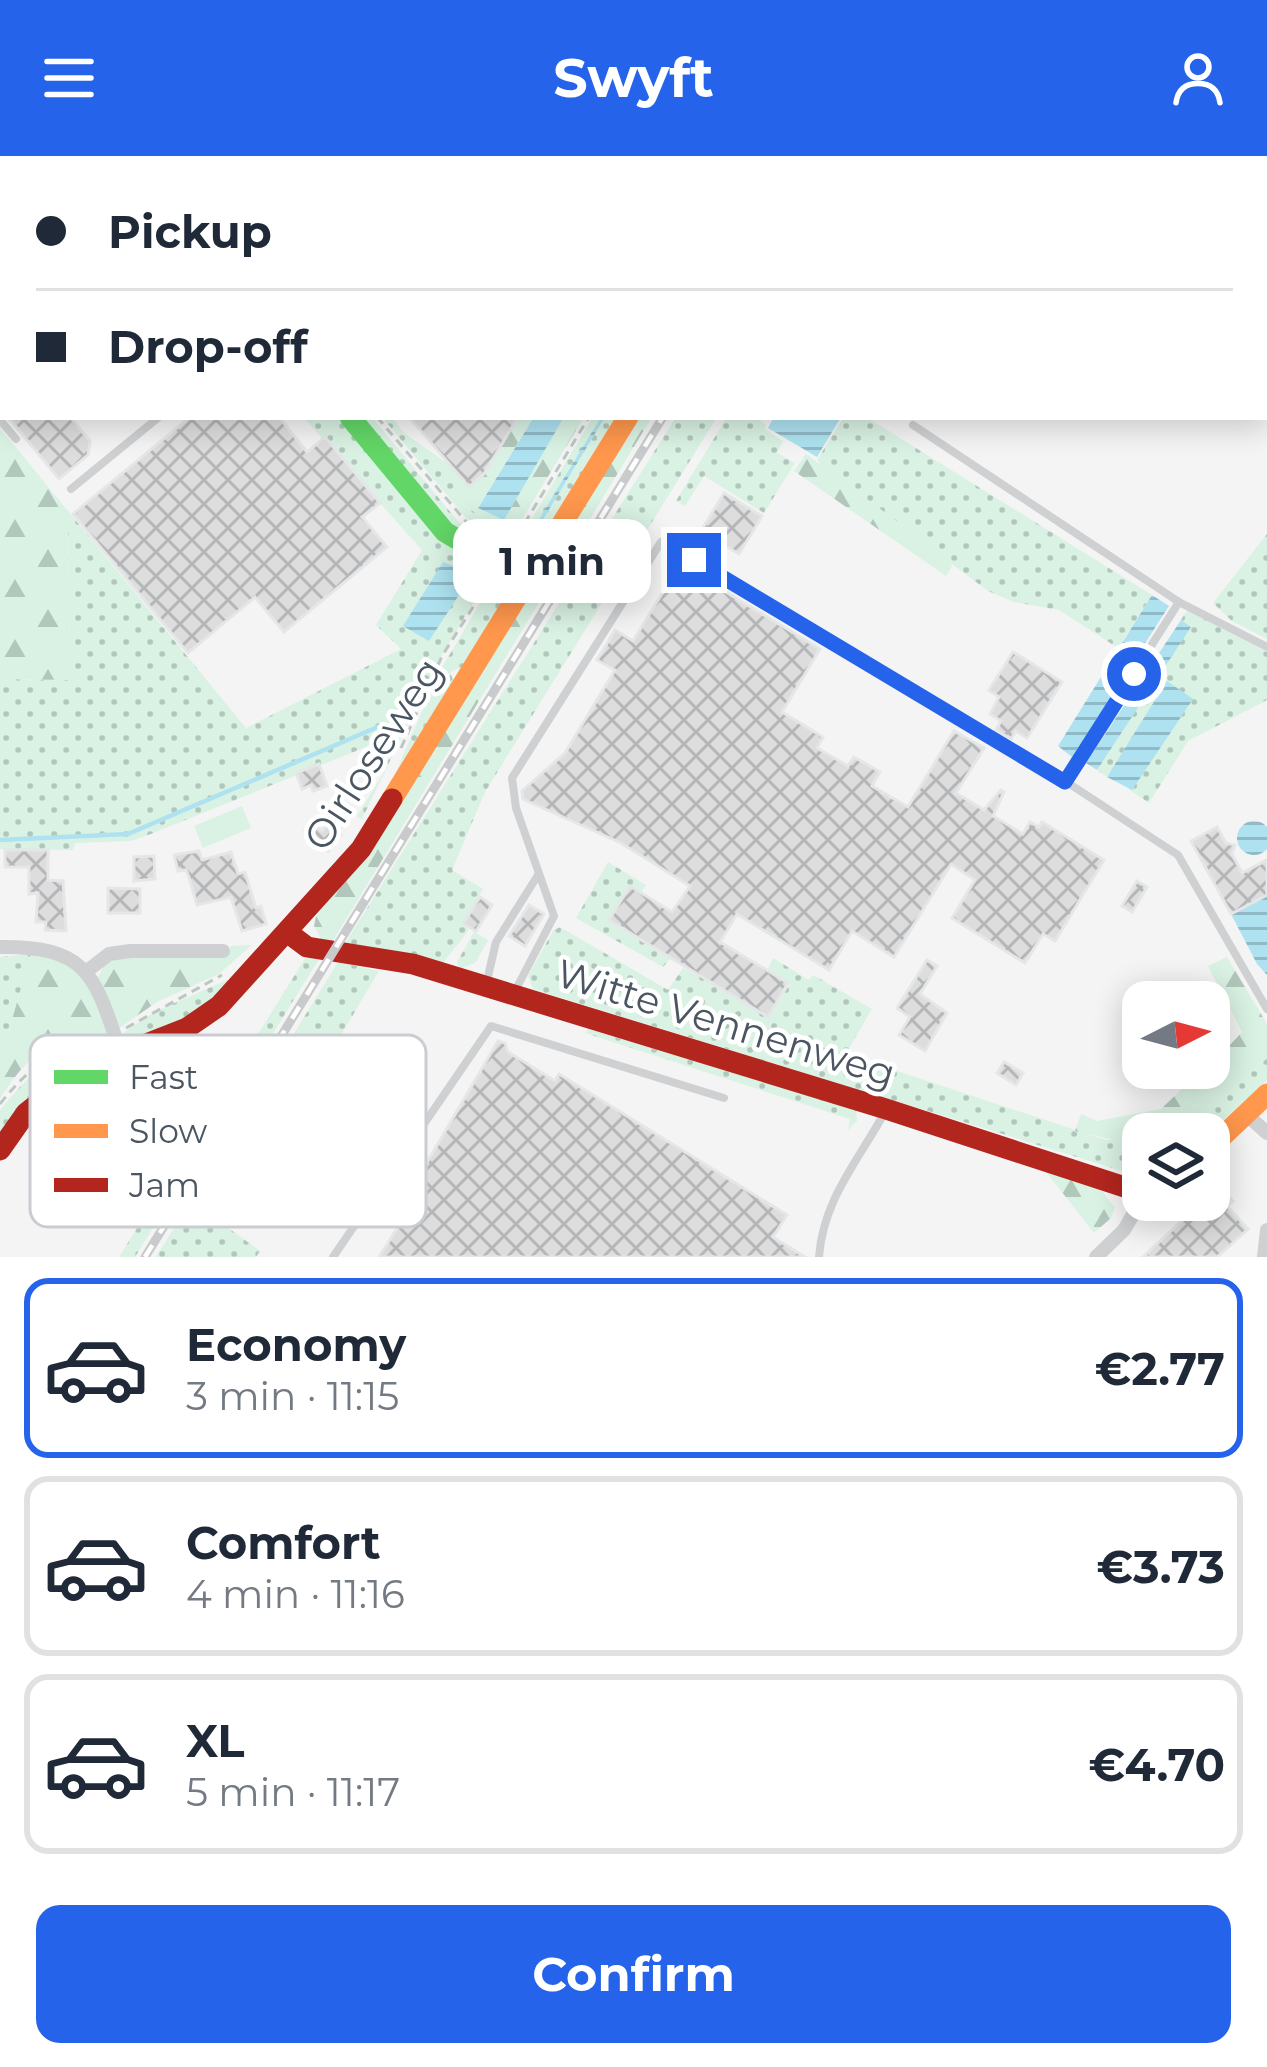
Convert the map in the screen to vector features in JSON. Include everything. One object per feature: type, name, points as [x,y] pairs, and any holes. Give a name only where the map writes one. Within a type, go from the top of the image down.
[{"type":"street","points":[[352,420],[445,532],[527,580]]},
{"type":"street","name":"Oirloseweg","points":[[156,1035],[187,1028],[218,1006],[361,849],[626,420]]},
{"type":"street","name":"Witte Vennenweg","points":[[287,932],[307,947],[413,964],[886,1109],[1122,1188]]},
{"type":"street","points":[[0,947],[42,946],[70,957],[87,971],[113,1035]]},
{"type":"street","points":[[87,971],[109,954],[223,951]]},
{"type":"street","points":[[1230,1129],[1267,1094]]},
{"type":"street","name":"Oirloseweg","points":[[0,1150],[30,1110]]},
{"type":"street","points":[[1246,1114],[1267,1133]]},
{"type":"street","name":"Witte Vennenweg","points":[[1096,1257],[1129,1221]]},
{"type":"street","points":[[1264,1257],[1267,1230]]},
{"type":"lane","points":[[1,420],[16,439]]},
{"type":"lane","points":[[70,489],[155,420]]},
{"type":"lane","points":[[913,425],[1179,602],[1267,647]]},
{"type":"lane","points":[[513,995],[554,916],[516,808],[512,778],[661,542],[779,608],[1178,855],[1267,1010]]},
{"type":"lane","points":[[1065,782],[1179,602]]},
{"type":"lane","points":[[485,987],[496,942],[539,874]]},
{"type":"lane","points":[[426,1121],[491,1026],[724,1098]]},
{"type":"lane","points":[[819,1257],[821,1225],[886,1109]]},
{"type":"lane","points":[[333,1257],[354,1227]]},
{"type":"path","points":[[379,420],[454,511],[478,533]]},
{"type":"path","name":"Oirloseweg","points":[[400,749],[442,656],[587,420]]},
{"type":"path","points":[[131,1035],[227,971]]},
{"type":"path","points":[[0,1104],[30,1074]]},
{"type":"green space","points":[[306,420],[345,420],[491,572],[435,667],[362,819],[357,816],[381,777],[398,734],[131,841],[75,843],[73,850],[0,849],[0,679],[70,680],[68,511],[246,728],[401,649],[376,625],[422,550]]},
{"type":"green space","points":[[361,420],[374,420],[461,525],[503,553],[449,523]]},
{"type":"green space","points":[[384,420],[394,420],[404,433],[471,480],[457,501],[512,536],[509,543],[466,518]]},
{"type":"green space","points":[[505,420],[532,420],[478,507],[503,519],[562,420],[582,420],[512,536],[456,500]]},
{"type":"green space","points":[[591,420],[599,420],[524,551],[603,420],[618,420],[533,562],[508,558]]},
{"type":"green space","points":[[635,420],[650,420],[331,944],[322,941],[314,926],[316,916]]},
{"type":"green space","points":[[674,420],[715,420],[485,792],[452,870],[483,889],[462,924],[469,930],[443,963],[344,945]]},
{"type":"green space","points":[[725,420],[759,420],[783,441],[777,453],[795,463],[764,513],[704,476],[685,506],[676,501]]},
{"type":"green space","points":[[842,420],[871,420],[1152,595],[1118,648],[1059,610],[1014,602],[988,591],[817,460]]},
{"type":"green space","points":[[0,428],[68,511],[70,680],[0,679]]},
{"type":"green space","points":[[806,454],[948,559],[952,566],[946,576],[794,471]]},
{"type":"green space","points":[[1267,534],[1267,639],[1232,621],[1213,603]]},
{"type":"green space","points":[[500,569],[511,581],[512,591],[468,664],[450,672],[455,685],[393,779],[437,676]]},
{"type":"green space","points":[[1187,610],[1267,652],[1267,700],[1188,741],[1149,803],[1127,788],[1133,789],[1168,681],[1107,777],[1097,770],[1190,627],[1181,620]]},
{"type":"green space","points":[[242,806],[251,828],[203,848],[194,826]]},
{"type":"green space","points":[[608,862],[646,885],[642,891],[629,886],[608,921],[670,959],[663,967],[576,918]]},
{"type":"green space","points":[[560,927],[668,990],[683,968],[771,1014],[790,984],[768,969],[773,958],[872,1009],[837,1069],[849,1072],[858,1058],[1106,1140],[1122,1138],[1122,1171],[533,989],[528,976],[553,931]]},
{"type":"green space","points":[[474,932],[488,940],[476,962],[460,969],[457,962]]},
{"type":"green space","points":[[252,945],[219,974],[157,1002],[118,1029],[97,980],[106,961],[115,958],[226,957],[231,946]]},
{"type":"green space","points":[[31,954],[0,1061],[0,957]]},
{"type":"green space","points":[[31,954],[64,963],[84,978],[107,1034],[30,1035],[30,1060],[0,1099],[0,1061]]},
{"type":"green space","points":[[306,957],[319,959],[272,1035],[257,1035]]},
{"type":"green space","points":[[1227,957],[1267,1024],[1267,1058],[1207,1113],[1140,1113],[1161,1109],[1182,1089],[1230,1089],[1230,1045],[1242,1032],[1230,1009],[1230,981],[1216,981],[1208,966]]},
{"type":"green space","points":[[338,962],[379,971],[341,1035],[293,1035]]},
{"type":"green space","points":[[233,980],[165,1029],[149,1035],[123,1033],[154,1012]]},
{"type":"green space","points":[[588,1029],[856,1110],[857,1121],[848,1130],[850,1119],[585,1033]]},
{"type":"green space","points":[[1267,1058],[1267,1080],[1230,1114],[1207,1113]]},
{"type":"green space","points":[[30,1077],[30,1112],[0,1137],[0,1110]]},
{"type":"green space","points":[[1081,1114],[1097,1121],[1122,1116],[1122,1140],[1075,1131]]},
{"type":"green space","points":[[1043,1168],[1094,1182],[1115,1207],[1111,1218],[1094,1233]]},
{"type":"green space","points":[[138,1227],[154,1227],[135,1257],[119,1257]]},
{"type":"green space","points":[[175,1227],[227,1227],[260,1251],[256,1257],[156,1257]]},
{"type":"water","points":[[532,420],[562,420],[504,520],[478,508]]},
{"type":"water","points":[[599,420],[603,420],[524,551]]},
{"type":"water","points":[[772,420],[839,420],[817,457],[768,428]]},
{"type":"water","points":[[443,562],[456,567],[468,581],[429,641],[403,626]]},
{"type":"water","points":[[1152,595],[1169,606],[1072,757],[1058,746]]},
{"type":"water","points":[[1181,620],[1191,627],[1097,770],[1086,763]]},
{"type":"water","points":[[1167,681],[1193,699],[1132,790],[1107,777]]},
{"type":"water","points":[[1254,821],[1266,826],[1266,850],[1254,855],[1242,850],[1237,838],[1242,826]]},
{"type":"water","points":[[1267,895],[1267,975],[1231,914]]},
{"type":"building","points":[[10,420],[72,420],[90,441],[88,455],[59,479]]},
{"type":"building","points":[[186,420],[281,420],[307,452],[325,437],[380,503],[362,517],[387,547],[284,632],[255,597],[188,653],[73,514]]},
{"type":"building","points":[[412,420],[516,420],[484,474],[469,487]]},
{"type":"building","points":[[724,493],[762,516],[739,554],[701,531]]},
{"type":"building","points":[[680,564],[820,649],[782,712],[823,737],[817,748],[848,766],[854,757],[880,772],[872,786],[908,807],[954,731],[984,748],[956,793],[984,810],[1001,790],[993,816],[1023,834],[1030,822],[1039,827],[1042,822],[1104,860],[1055,941],[1043,934],[1025,963],[952,918],[975,880],[951,864],[894,957],[852,931],[829,970],[737,914],[720,942],[788,983],[768,1017],[609,920],[630,886],[672,912],[690,886],[621,843],[523,799],[522,791],[565,753],[615,670],[597,660],[615,630],[633,641]]},
{"type":"building","points":[[1013,652],[1062,682],[1027,738],[1016,731],[1011,739],[996,730],[1001,721],[990,714],[999,697],[989,690]]},
{"type":"building","points":[[319,764],[327,786],[302,789],[296,773]]},
{"type":"building","points":[[312,823],[322,831],[328,824],[341,835],[328,851],[305,831]]},
{"type":"building","points":[[1217,827],[1226,843],[1235,845],[1232,854],[1242,873],[1267,860],[1267,895],[1231,914],[1191,841]]},
{"type":"building","points":[[5,850],[48,850],[48,880],[63,881],[66,931],[45,930],[46,922],[36,922],[38,893],[29,894],[29,867],[5,867]]},
{"type":"building","points":[[199,851],[202,860],[231,852],[238,874],[245,872],[266,924],[242,931],[231,897],[197,905],[186,870],[178,871],[174,855]]},
{"type":"building","points":[[154,856],[155,879],[134,881],[134,857]]},
{"type":"building","points":[[1137,881],[1147,887],[1132,912],[1122,906]]},
{"type":"building","points":[[108,888],[140,889],[140,913],[108,913]]},
{"type":"building","points":[[480,897],[492,905],[476,931],[463,924]]},
{"type":"building","points":[[529,905],[544,914],[525,946],[509,936]]},
{"type":"building","points":[[927,960],[937,966],[920,994],[947,1013],[925,1051],[899,1035],[910,1017],[897,1008]]},
{"type":"building","points":[[498,1041],[555,1081],[559,1074],[787,1215],[773,1237],[805,1257],[379,1257],[398,1227],[426,1227],[426,1164]]},
{"type":"building","points":[[1004,1062],[1023,1073],[1016,1085],[997,1073]]},
{"type":"building","points":[[1230,1209],[1248,1229],[1217,1257],[1143,1257],[1182,1221],[1230,1221]]},
{"type":"waterway","points":[[0,840],[128,834],[380,726]]},
{"type":"railway","points":[[282,1035],[661,420]]},
{"type":"railway","points":[[145,1257],[164,1227]]},
{"type":"traffic: fast","points":[[352,420],[445,532],[527,580]]},
{"type":"traffic: slow","points":[[392,799],[626,420]]},
{"type":"traffic: slow","points":[[1230,1129],[1267,1094]]},
{"type":"traffic: jam","points":[[169,1035],[219,1006],[361,849],[392,799]]},
{"type":"traffic: jam","points":[[287,932],[307,947],[413,964],[1122,1186]]},
{"type":"traffic: jam","points":[[0,1150],[30,1110]]},
{"type":"route","points":[[694,560],[1065,782],[1134,674]]}]
